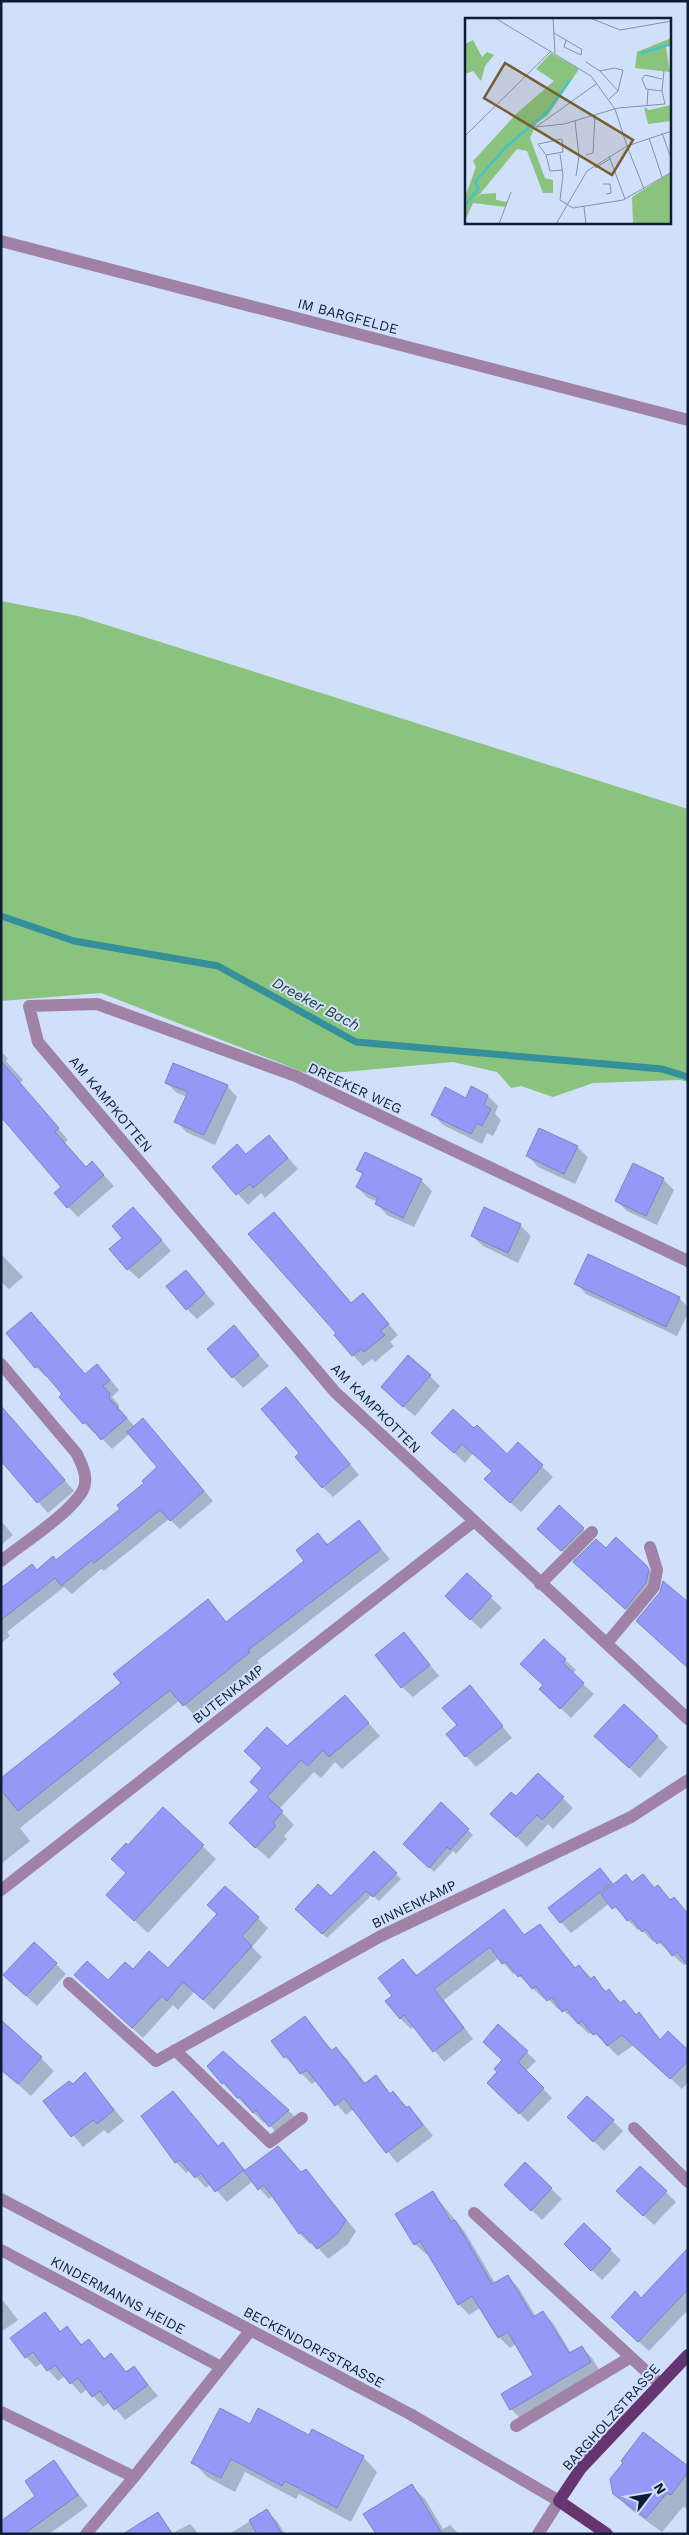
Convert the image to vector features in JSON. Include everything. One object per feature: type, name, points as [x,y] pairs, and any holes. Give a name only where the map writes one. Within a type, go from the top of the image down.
[{"type":"main road","name":"BARGHOLZSTRASSE","points":[[559,2501],[582,2468],[688,2355]]},
{"type":"main road","name":"BECKENDORFSTRASSE","points":[[559,2501],[607,2534]]},
{"type":"street","name":"IM BARGFELDE","points":[[1,241],[688,420]]},
{"type":"street","name":"DREEKER WEG","points":[[38,1042],[29,1006],[97,1004],[296,1076],[688,1261]]},
{"type":"street","name":"AM KAMPKOTTEN","points":[[38,1042],[335,1392],[473,1522],[688,1719]]},
{"type":"street","points":[[1,1364],[77,1454],[85,1471],[84,1490],[69,1508],[1,1561]]},
{"type":"street","name":"BUTENKAMP","points":[[1,1890],[473,1522]]},
{"type":"street","points":[[540,1584],[592,1532]]},
{"type":"street","points":[[607,1643],[654,1587],[657,1570],[650,1547]]},
{"type":"street","name":"BINNENKAMP","points":[[69,1983],[156,2061],[381,1936],[631,1817],[688,1780]]},
{"type":"street","points":[[175,2050],[270,2142],[302,2118]]},
{"type":"street","points":[[634,2128],[688,2182]]},
{"type":"street","name":"BECKENDORFSTRASSE","points":[[1,2200],[410,2414],[559,2501]]},
{"type":"street","points":[[474,2213],[660,2384]]},
{"type":"street","name":"KINDERMANNS HEIDE","points":[[1,2250],[221,2367]]},
{"type":"street","points":[[86,2534],[134,2477],[250,2331]]},
{"type":"street","points":[[516,2426],[631,2357]]},
{"type":"street","points":[[1,2412],[134,2477]]},
{"type":"street","points":[[538,2534],[559,2501]]},
{"type":"green space","points":[[1,601],[78,616],[688,809],[688,1082],[680,1080],[593,1083],[553,1097],[521,1086],[511,1088],[497,1072],[453,1062],[311,1075],[101,993],[1,1001]]},
{"type":"building","points":[[1,1061],[59,1128],[55,1132],[86,1167],[92,1161],[104,1175],[67,1208],[54,1193],[61,1187],[1,1117]]},
{"type":"building","points":[[173,1063],[228,1085],[204,1135],[174,1122],[188,1092],[165,1083]]},
{"type":"building","points":[[471,1086],[488,1095],[484,1105],[491,1109],[482,1126],[477,1123],[471,1134],[431,1115],[445,1087],[466,1098]]},
{"type":"building","points":[[539,1128],[578,1146],[564,1174],[526,1156]]},
{"type":"building","points":[[269,1135],[288,1158],[253,1188],[250,1184],[236,1195],[212,1167],[237,1144],[246,1154]]},
{"type":"building","points":[[365,1152],[422,1179],[403,1218],[375,1204],[378,1198],[356,1187],[363,1173],[356,1170]]},
{"type":"building","points":[[633,1163],[664,1178],[646,1216],[615,1201]]},
{"type":"building","points":[[133,1207],[162,1240],[127,1270],[109,1249],[122,1238],[112,1226]]},
{"type":"building","points":[[484,1207],[521,1224],[508,1253],[471,1236]]},
{"type":"building","points":[[274,1212],[351,1303],[363,1293],[389,1324],[380,1331],[385,1335],[364,1352],[361,1349],[352,1356],[334,1335],[336,1333],[248,1234]]},
{"type":"building","points":[[588,1254],[680,1297],[666,1327],[574,1284]]},
{"type":"building","points":[[186,1270],[205,1293],[186,1310],[166,1286]]},
{"type":"building","points":[[31,1312],[85,1374],[97,1364],[110,1380],[103,1386],[110,1393],[109,1398],[127,1418],[101,1440],[86,1422],[83,1424],[59,1397],[62,1394],[38,1366],[35,1368],[6,1333]]},
{"type":"building","points":[[234,1325],[259,1355],[232,1378],[207,1349]]},
{"type":"building","points":[[408,1355],[431,1375],[403,1407],[381,1387]]},
{"type":"building","points":[[286,1387],[350,1464],[322,1488],[295,1457],[299,1453],[261,1409]]},
{"type":"building","points":[[1,1406],[65,1480],[37,1503],[1,1461]]},
{"type":"building","points":[[453,1409],[474,1428],[477,1425],[507,1454],[518,1442],[543,1465],[510,1503],[484,1479],[492,1471],[462,1444],[454,1453],[431,1433]]},
{"type":"building","points":[[143,1418],[204,1491],[170,1521],[160,1510],[94,1563],[92,1560],[61,1586],[55,1578],[1,1620],[1,1588],[32,1564],[37,1570],[53,1556],[56,1560],[120,1509],[117,1505],[144,1483],[142,1481],[157,1467],[127,1432]]},
{"type":"building","points":[[559,1505],[584,1528],[561,1551],[537,1529]]},
{"type":"building","points":[[359,1520],[381,1549],[248,1650],[250,1652],[183,1706],[170,1690],[18,1811],[1,1790],[1,1778],[121,1683],[113,1674],[208,1599],[226,1622],[304,1561],[296,1550],[318,1533],[327,1545]]},
{"type":"building","points":[[616,1537],[649,1570],[646,1583],[625,1609],[573,1562],[596,1539],[606,1548]]},
{"type":"building","points":[[467,1573],[492,1596],[470,1620],[445,1596]]},
{"type":"building","points":[[663,1581],[688,1602],[688,1668],[636,1621],[660,1592]]},
{"type":"building","points":[[404,1632],[430,1665],[401,1688],[375,1655]]},
{"type":"building","points":[[544,1639],[566,1659],[563,1663],[584,1683],[560,1709],[539,1689],[543,1685],[520,1664]]},
{"type":"building","points":[[470,1685],[503,1726],[465,1757],[446,1734],[457,1725],[442,1708]]},
{"type":"building","points":[[345,1695],[369,1723],[329,1757],[323,1750],[308,1766],[301,1760],[267,1797],[283,1811],[273,1823],[276,1826],[255,1848],[229,1823],[259,1790],[250,1782],[262,1768],[244,1751],[267,1727],[287,1746]]},
{"type":"building","points":[[624,1704],[658,1736],[629,1768],[594,1736]]},
{"type":"building","points":[[538,1773],[564,1797],[542,1820],[537,1815],[516,1837],[490,1814],[511,1792],[516,1796]]},
{"type":"building","points":[[441,1802],[469,1829],[450,1850],[447,1847],[429,1868],[403,1844]]},
{"type":"building","points":[[163,1807],[204,1845],[134,1921],[106,1895],[126,1873],[111,1859],[126,1843],[128,1845]]},
{"type":"building","points":[[374,1851],[397,1873],[373,1897],[366,1891],[322,1934],[295,1909],[318,1884],[331,1896]]},
{"type":"building","points":[[600,1868],[612,1883],[560,1923],[548,1908]]},
{"type":"building","points":[[626,1874],[632,1882],[643,1874],[654,1888],[658,1885],[670,1900],[674,1897],[688,1914],[688,1966],[677,1952],[672,1956],[661,1941],[657,1944],[646,1929],[642,1932],[631,1918],[627,1921],[616,1906],[612,1909],[601,1894]]},
{"type":"building","points":[[225,1886],[259,1917],[242,1936],[252,1946],[203,2000],[183,1982],[167,2001],[162,1996],[132,2028],[74,1975],[87,1961],[108,1980],[125,1962],[133,1969],[149,1951],[168,1968],[217,1914],[207,1905]]},
{"type":"building","points":[[504,1909],[524,1935],[540,1924],[575,1968],[579,1965],[590,1980],[594,1976],[605,1992],[609,1989],[620,2003],[624,2000],[636,2015],[639,2012],[660,2040],[668,2031],[688,2050],[688,2061],[670,2079],[622,2035],[607,2046],[597,2033],[593,2035],[582,2021],[578,2024],[567,2009],[562,2012],[552,1997],[547,2001],[536,1986],[532,1989],[521,1975],[518,1977],[506,1962],[502,1964],[490,1947],[434,1989],[464,2028],[433,2052],[404,2015],[400,2019],[385,2001],[392,1996],[378,1978],[403,1959],[416,1976]]},
{"type":"building","points":[[34,1942],[57,1963],[26,1996],[3,1975]]},
{"type":"building","points":[[305,2016],[331,2051],[336,2047],[364,2084],[376,2075],[390,2094],[393,2091],[406,2108],[409,2106],[423,2125],[386,2153],[344,2098],[335,2106],[307,2070],[300,2074],[287,2056],[284,2058],[271,2041]]},
{"type":"building","points":[[1,2020],[42,2057],[18,2084],[1,2070]]},
{"type":"building","points":[[498,2024],[528,2051],[518,2062],[544,2088],[519,2114],[487,2083],[497,2072],[494,2069],[502,2060],[483,2042]]},
{"type":"building","points":[[223,2051],[289,2110],[269,2127],[256,2110],[253,2113],[240,2097],[237,2098],[224,2082],[222,2084],[207,2066]]},
{"type":"building","points":[[85,2072],[114,2110],[97,2124],[93,2120],[71,2137],[43,2101],[69,2081],[73,2084]]},
{"type":"building","points":[[173,2091],[218,2146],[223,2142],[244,2170],[215,2192],[201,2173],[195,2178],[180,2160],[175,2163],[141,2116]]},
{"type":"building","points":[[587,2096],[614,2120],[593,2142],[567,2117]]},
{"type":"building","points":[[278,2146],[301,2172],[306,2169],[346,2220],[337,2234],[317,2249],[302,2232],[299,2234],[264,2185],[258,2190],[244,2171]]},
{"type":"building","points":[[525,2162],[552,2188],[531,2211],[504,2185]]},
{"type":"building","points":[[640,2166],[667,2191],[643,2216],[616,2191]]},
{"type":"building","points":[[433,2191],[451,2222],[455,2220],[492,2284],[508,2275],[533,2317],[543,2311],[569,2353],[582,2346],[591,2362],[510,2410],[501,2394],[533,2375],[508,2332],[498,2338],[472,2296],[458,2305],[420,2241],[414,2245],[395,2214]]},
{"type":"building","points":[[584,2223],[611,2249],[591,2271],[564,2244]]},
{"type":"building","points":[[688,2248],[688,2289],[638,2342],[611,2317],[635,2291],[641,2298]]},
{"type":"building","points":[[45,2312],[60,2332],[67,2326],[81,2345],[89,2339],[104,2359],[111,2353],[126,2372],[134,2366],[148,2385],[114,2410],[100,2391],[92,2397],[78,2378],[70,2384],[55,2365],[47,2371],[33,2352],[25,2358],[10,2338]]},
{"type":"building","points":[[220,2408],[250,2424],[258,2408],[309,2435],[312,2429],[364,2456],[337,2508],[285,2481],[282,2486],[231,2459],[221,2478],[191,2463]]},
{"type":"building","points":[[643,2432],[688,2466],[688,2472],[671,2495],[667,2493],[646,2518],[613,2494],[610,2479]]},
{"type":"building","points":[[54,2460],[78,2495],[24,2534],[1,2534],[1,2521],[35,2496],[25,2481]]},
{"type":"building","points":[[412,2484],[442,2534],[376,2534],[363,2514]]},
{"type":"building","points":[[267,2509],[282,2534],[257,2534],[249,2520]]},
{"type":"building","points":[[158,2512],[172,2534],[123,2534]]},
{"type":"waterway","name":"Dreeker Bach","points":[[1,916],[74,941],[218,966],[356,1042],[662,1069],[688,1077]]}]
